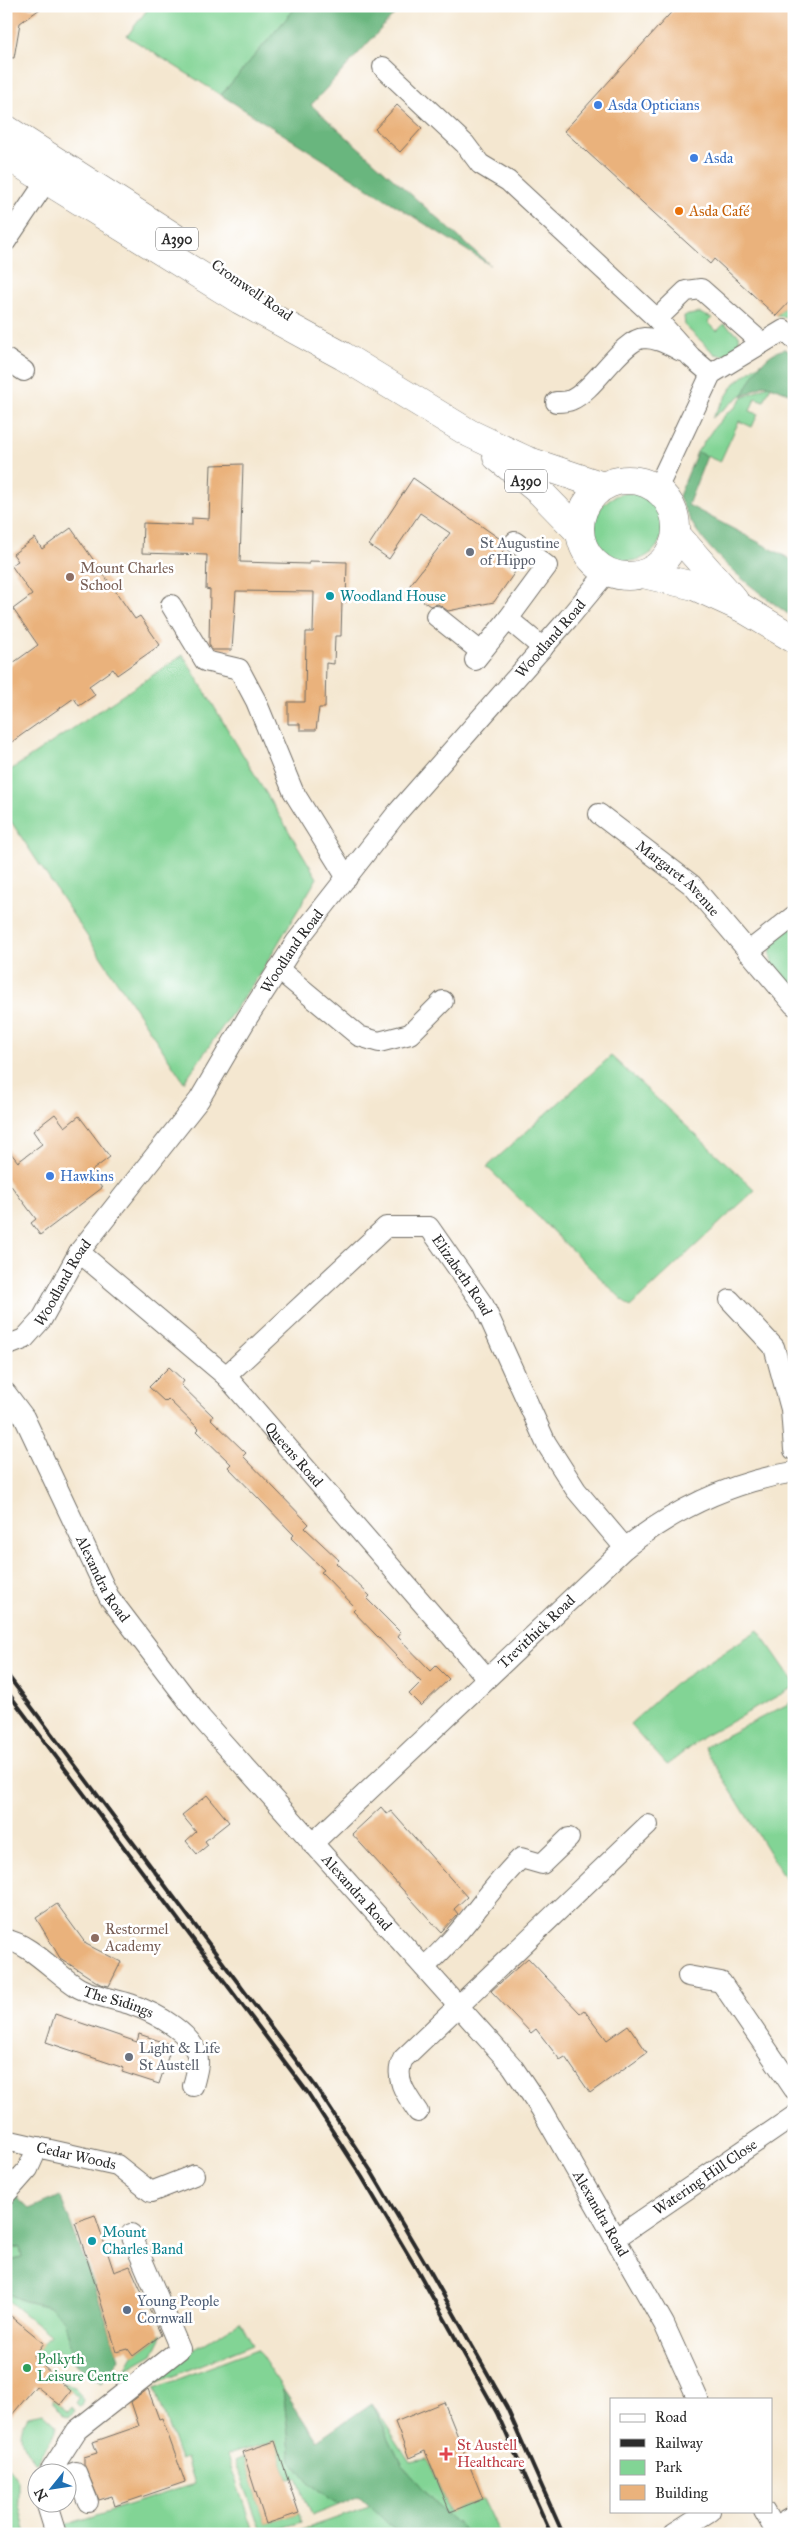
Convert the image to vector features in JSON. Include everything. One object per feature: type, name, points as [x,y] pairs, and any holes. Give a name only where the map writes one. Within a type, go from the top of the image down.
[{"type":"highway","name":"Cromwell Road","points":[[6,129],[242,280],[343,356]]},
{"type":"highway","name":"Cromwell Road","points":[[6,155],[240,300],[343,356],[469,433],[526,460],[603,486]]},
{"type":"highway","name":"Cromwell Road","points":[[469,433],[540,492],[580,532]]},
{"type":"highway","points":[[603,486],[613,482],[630,480],[646,483],[657,489],[668,501],[674,516],[676,534],[669,554],[658,566],[643,574]]},
{"type":"highway","name":"A390","points":[[603,486],[586,502],[580,522],[580,532],[587,554],[607,572]]},
{"type":"highway","points":[[676,534],[742,608]]},
{"type":"highway","points":[[607,572],[627,576],[643,574],[694,586],[742,608],[794,639]]},
{"type":"street","points":[[382,67],[465,144],[480,164],[508,181],[656,319],[691,357],[711,374]]},
{"type":"street","points":[[6,241],[47,180]]},
{"type":"street","points":[[656,319],[686,291],[701,289],[762,343]]},
{"type":"street","points":[[657,489],[711,374],[762,343],[790,331]]},
{"type":"street","points":[[556,402],[570,401],[582,393],[626,347],[642,338],[662,341],[691,357]]},
{"type":"street","points":[[6,359],[24,371]]},
{"type":"street","points":[[436,616],[478,656],[547,566],[515,542]]},
{"type":"street","name":"Woodland Road","points":[[6,1346],[24,1339],[42,1320],[79,1252],[199,1100],[278,969],[347,878],[398,813],[607,572]]},
{"type":"street","points":[[171,605],[205,661],[239,669],[256,701],[293,791],[347,878]]},
{"type":"street","points":[[508,619],[543,648]]},
{"type":"street","name":"Margaret Avenue","points":[[599,814],[692,885],[794,1005]]},
{"type":"street","points":[[748,952],[794,916]]},
{"type":"street","points":[[278,969],[359,1036],[379,1042],[410,1034],[443,1001]]},
{"type":"street","name":"Elizabeth Road","points":[[226,1376],[386,1227],[429,1227],[484,1306],[546,1443],[576,1490],[625,1548]]},
{"type":"street","name":"Queens Road","points":[[79,1252],[226,1376],[487,1678]]},
{"type":"street","points":[[730,1300],[774,1347],[791,1409],[794,1450]]},
{"type":"street","name":"Alexandra Road","points":[[6,1393],[24,1417],[109,1597],[201,1718],[512,2066],[542,2110],[616,2238],[664,2324],[698,2398]]},
{"type":"street","name":"Trevithick Road","points":[[312,1844],[625,1548],[653,1527],[732,1487],[760,1477],[794,1472]]},
{"type":"street","points":[[418,2112],[405,2092],[399,2078],[399,2066],[403,2059],[648,1825]]},
{"type":"street","points":[[424,1967],[444,1951],[502,1876],[521,1858],[542,1864],[569,1838]]},
{"type":"street","name":"The Sidings","points":[[6,1940],[16,1941],[81,1989],[133,2005],[168,2022],[193,2043],[198,2062],[193,2086]]},
{"type":"street","points":[[688,1976],[721,1982],[794,2089]]},
{"type":"street","name":"Watering Hill Close","points":[[616,2238],[794,2116]]},
{"type":"street","name":"Cedar Woods","points":[[6,2140],[117,2165],[152,2192],[194,2175]]},
{"type":"street","points":[[6,2194],[28,2169],[38,2147]]},
{"type":"street","points":[[56,2462],[77,2430],[180,2349],[131,2234]]},
{"type":"street","points":[[78,2477],[88,2502]]},
{"type":"street","points":[[49,2512],[56,2534]]},
{"type":"street","points":[[674,2534],[708,2512]]},
{"type":"street","points":[[771,2524],[794,2516]]},
{"type":"green space","points":[[150,6],[297,6],[221,95],[127,36]]},
{"type":"green space","points":[[297,6],[402,6],[311,105],[490,265],[221,95]]},
{"type":"green space","points":[[794,297],[794,314],[786,317],[776,316]]},
{"type":"green space","points":[[699,313],[712,318],[708,322],[717,331],[724,324],[739,335],[740,348],[724,356],[715,354],[685,326],[684,316]]},
{"type":"green space","points":[[785,349],[794,354],[794,395],[765,384],[742,397],[754,374],[764,361]]},
{"type":"green space","points":[[762,362],[744,393],[712,418],[735,383]]},
{"type":"green space","points":[[768,385],[771,386],[764,401],[755,398],[750,411],[758,414],[752,427],[739,421],[720,462],[697,452],[713,429],[727,413],[736,407],[741,399]]},
{"type":"green space","points":[[697,452],[707,456],[688,505],[794,561],[794,610],[788,614],[724,563],[710,548],[687,515],[679,496]]},
{"type":"green space","points":[[622,493],[636,493],[648,498],[658,508],[663,520],[663,534],[658,546],[648,556],[636,561],[622,561],[610,556],[600,546],[595,534],[595,520],[600,508],[610,498]]},
{"type":"green space","points":[[183,655],[317,878],[261,972],[184,1082],[6,814],[6,773]]},
{"type":"green space","points":[[794,924],[794,998],[776,972],[771,957],[771,950],[775,940]]},
{"type":"green space","points":[[611,1056],[755,1190],[630,1307],[487,1167]]},
{"type":"green space","points":[[758,1630],[794,1682],[794,1687],[703,1737],[667,1765],[630,1724],[674,1684]]},
{"type":"green space","points":[[794,1701],[794,1893],[704,1747]]},
{"type":"green space","points":[[6,2187],[29,2209],[60,2196],[92,2279],[119,2358],[101,2383],[76,2364],[64,2320],[51,2307],[25,2301],[6,2293],[6,2262],[22,2258],[20,2247],[6,2249]]},
{"type":"green space","points":[[20,2247],[22,2258],[6,2262],[6,2249]]},
{"type":"green space","points":[[6,2293],[25,2301],[51,2307],[64,2320],[76,2364],[55,2347],[40,2363],[33,2356],[50,2335],[6,2299]]},
{"type":"green space","points":[[240,2322],[253,2344],[153,2384],[153,2381],[197,2348]]},
{"type":"green space","points":[[163,2334],[153,2354],[125,2370],[133,2356]]},
{"type":"green space","points":[[257,2349],[283,2389],[291,2460],[309,2483],[339,2505],[312,2516],[297,2478],[288,2479],[275,2441],[227,2455],[254,2534],[69,2534],[65,2525],[194,2484],[186,2458],[180,2460],[155,2388]]},
{"type":"green space","points":[[63,2383],[74,2386],[84,2401],[82,2406],[79,2406],[76,2403],[79,2398],[66,2387],[55,2401],[68,2412],[72,2407],[75,2412],[69,2417],[62,2414],[52,2402],[53,2393]]},
{"type":"green space","points":[[283,2389],[317,2441],[372,2403],[401,2464],[449,2517],[470,2534],[399,2534],[359,2496],[339,2505],[309,2483],[291,2460]]},
{"type":"green space","points":[[372,2403],[410,2462],[428,2459],[449,2512],[483,2499],[500,2534],[470,2534],[449,2517],[401,2464]]},
{"type":"green space","points":[[43,2413],[58,2427],[37,2462],[27,2451],[22,2441],[22,2429],[28,2416]]},
{"type":"green space","points":[[244,2456],[266,2524],[299,2513],[301,2522],[262,2534],[235,2460]]},
{"type":"green space","points":[[6,2464],[18,2481],[18,2501],[26,2534],[6,2532]]},
{"type":"green space","points":[[372,2506],[399,2534],[290,2534]]},
{"type":"building","points":[[6,6],[40,9],[20,23],[14,58],[6,57]]},
{"type":"building","name":"Asda","points":[[677,6],[794,6],[794,297],[776,316],[714,259],[710,264],[564,131]]},
{"type":"building","points":[[397,105],[422,128],[400,152],[375,129]]},
{"type":"building","name":"Woodland House","points":[[243,464],[240,562],[309,564],[309,561],[347,562],[346,602],[342,602],[341,636],[335,636],[334,664],[326,663],[325,708],[319,708],[316,730],[300,730],[300,724],[288,724],[288,702],[305,702],[306,632],[313,632],[314,592],[236,591],[232,650],[212,650],[209,644],[210,590],[206,589],[207,555],[142,553],[143,523],[192,525],[192,518],[209,519],[211,465]]},
{"type":"building","name":"St Augustine of Hippo","points":[[413,478],[503,541],[505,548],[497,560],[515,572],[494,602],[448,611],[438,604],[430,606],[407,589],[450,533],[420,513],[389,559],[369,545]]},
{"type":"building","points":[[71,528],[135,619],[140,616],[160,645],[117,675],[113,669],[89,686],[95,695],[79,706],[74,698],[6,746],[6,668],[38,645],[13,609],[32,595],[11,565],[18,561],[13,554],[35,538],[42,549]]},
{"type":"building","name":"Hawkins","points":[[55,1114],[65,1127],[79,1116],[110,1157],[90,1172],[102,1188],[40,1235],[31,1223],[36,1219],[6,1179],[6,1147],[18,1162],[42,1144],[33,1131]]},
{"type":"building","points":[[169,1367],[184,1381],[181,1385],[213,1416],[211,1419],[246,1453],[243,1456],[309,1524],[305,1528],[339,1560],[336,1563],[370,1596],[367,1599],[401,1633],[398,1637],[431,1671],[436,1666],[449,1679],[421,1706],[409,1694],[421,1682],[353,1611],[356,1608],[321,1572],[324,1570],[291,1538],[294,1535],[228,1467],[231,1464],[197,1431],[199,1429],[168,1399],[165,1402],[149,1387]]},
{"type":"building","points":[[207,1795],[229,1822],[205,1841],[208,1845],[197,1854],[186,1841],[196,1832],[182,1815]]},
{"type":"building","points":[[381,1807],[387,1814],[391,1811],[467,1897],[454,1909],[458,1914],[441,1932],[352,1834]]},
{"type":"building","points":[[57,1904],[86,1944],[121,1962],[109,1986],[100,1984],[60,1958],[36,1918]]},
{"type":"building","points":[[528,1958],[580,2013],[584,2010],[607,2040],[628,2025],[647,2052],[590,2093],[565,2057],[560,2060],[536,2029],[531,2033],[491,1991]]},
{"type":"building","name":"Light & Life St Austell","points":[[55,2014],[137,2042],[139,2034],[172,2045],[159,2084],[122,2072],[124,2068],[46,2042]]},
{"type":"building","name":"Young People Cornwall","points":[[95,2215],[114,2272],[130,2266],[161,2335],[133,2356],[128,2349],[117,2352],[75,2222]]},
{"type":"building","name":"Polkyth Leisure Centre","points":[[6,2312],[44,2343],[33,2357],[71,2391],[60,2405],[36,2386],[6,2422]]},
{"type":"building","points":[[148,2389],[159,2419],[162,2418],[185,2482],[115,2506],[112,2496],[99,2500],[84,2464],[84,2457],[97,2453],[93,2442],[139,2426],[131,2402]]},
{"type":"building","name":"St Austell Healthcare","points":[[444,2402],[483,2499],[450,2512],[425,2451],[409,2458],[395,2422]]},
{"type":"building","points":[[275,2441],[299,2513],[266,2524],[243,2452]]},
{"type":"railway","points":[[6,1673],[316,2087],[371,2171],[507,2408],[563,2534]]},
{"type":"railway","points":[[6,1690],[308,2093],[362,2177],[419,2273],[497,2413],[551,2534]]},
{"type":"place","name":"Asda Opticians","points":[[598,105]]},
{"type":"place","name":"Asda","points":[[694,158]]},
{"type":"place","name":"Asda Café","points":[[679,211]]},
{"type":"place","name":"St Augustine of Hippo","points":[[470,552]]},
{"type":"place","name":"Mount Charles School","points":[[70,577]]},
{"type":"place","name":"Woodland House","points":[[330,596]]},
{"type":"place","name":"Hawkins","points":[[50,1176]]},
{"type":"place","name":"Restormel Academy","points":[[95,1938]]},
{"type":"place","name":"Light & Life St Austell","points":[[129,2057]]},
{"type":"place","name":"Mount Charles Band","points":[[92,2241]]},
{"type":"place","name":"Young People Cornwall","points":[[127,2310]]},
{"type":"place","name":"Polkyth Leisure Centre","points":[[27,2368]]},
{"type":"place","name":"St Austell Healthcare","points":[[446,2454]]}]
